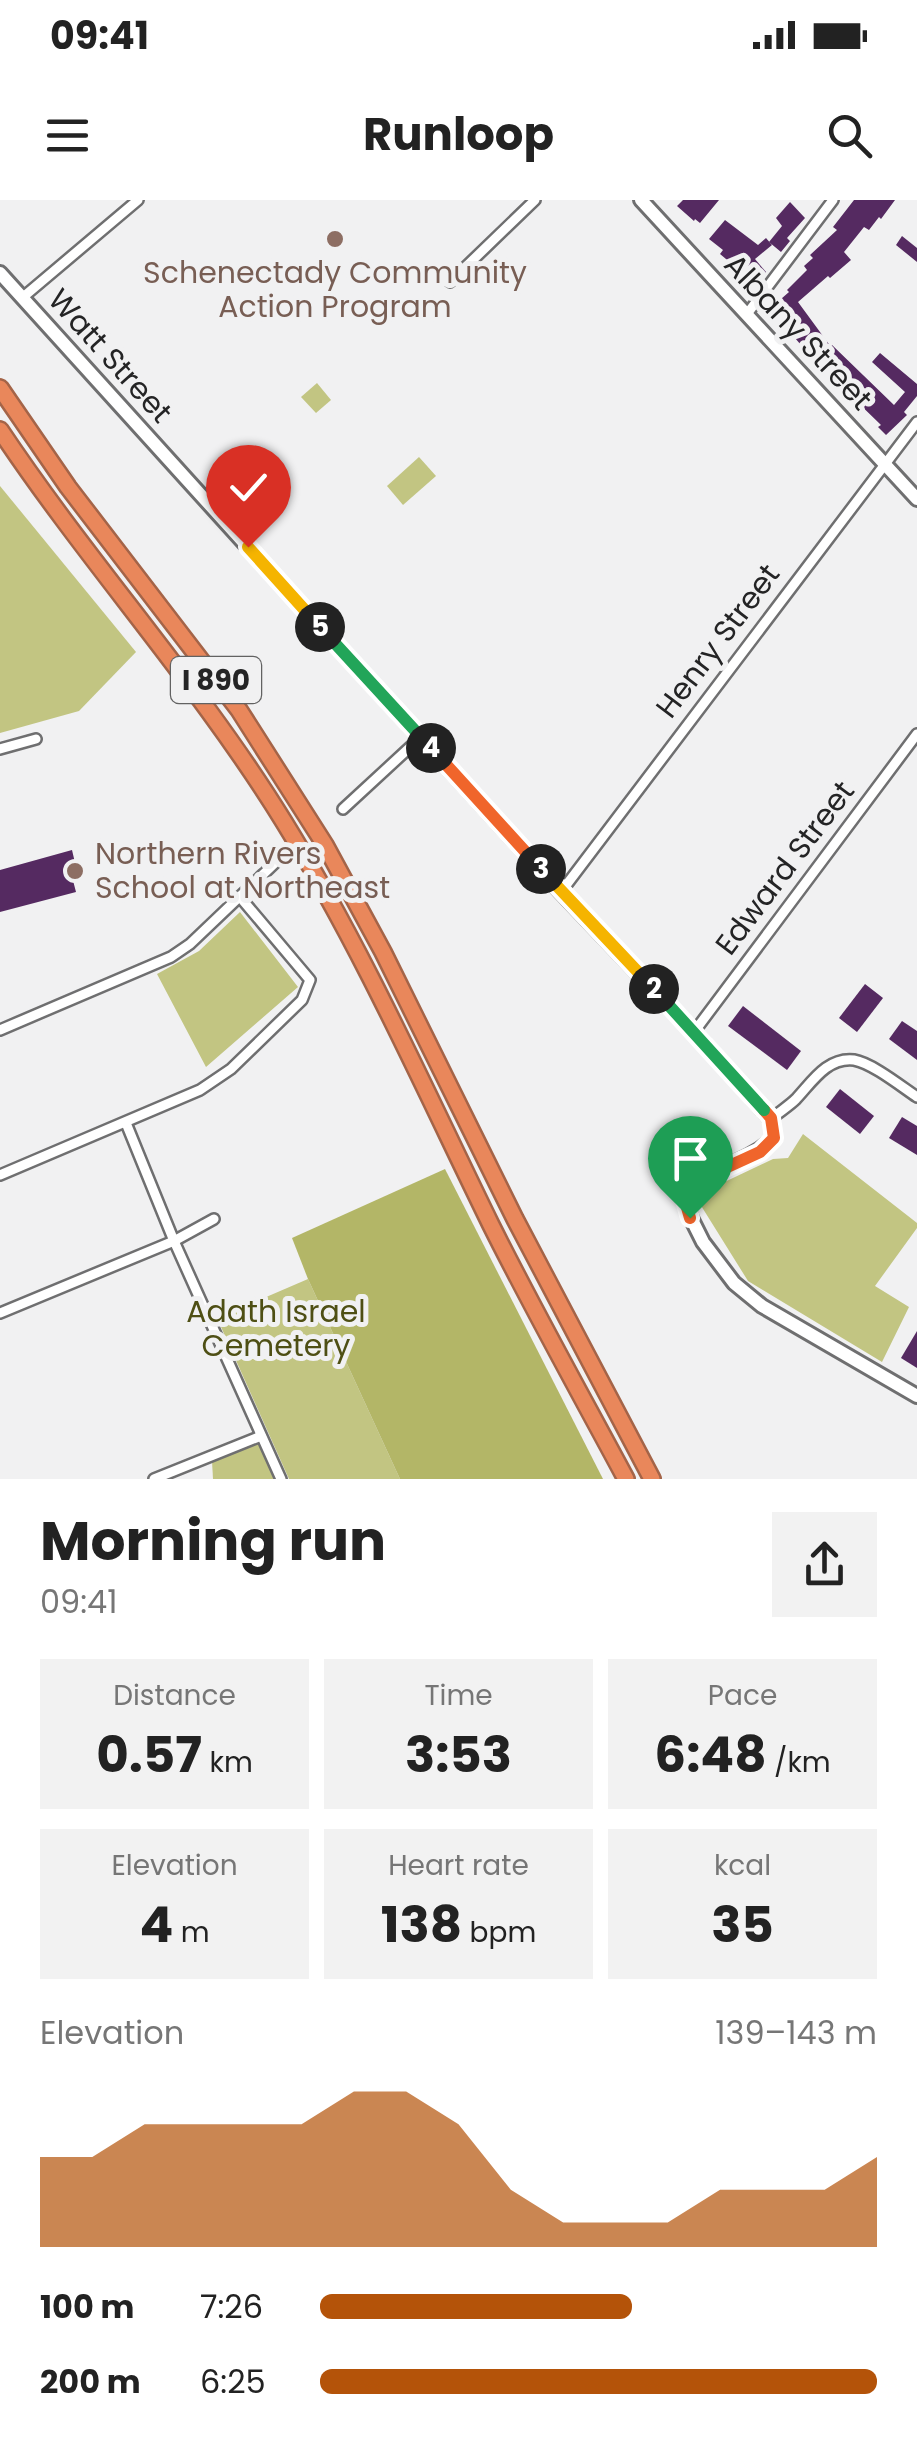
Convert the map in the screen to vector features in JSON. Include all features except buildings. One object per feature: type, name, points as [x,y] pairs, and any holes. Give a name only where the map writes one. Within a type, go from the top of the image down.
[{"type":"highway","name":"I 890","points":[[0,388],[68,487],[239,710],[325,845],[383,952],[535,1260],[652,1479]]},
{"type":"highway","name":"I 890","points":[[0,430],[220,724],[305,857],[344,926],[494,1230],[626,1479]]},
{"type":"street","points":[[22,298],[138,200]]},
{"type":"street","points":[[450,282],[535,200]]},
{"type":"street","name":"Albany Street","points":[[641,200],[917,499]]},
{"type":"street","points":[[747,314],[833,200]]},
{"type":"street","name":"Watt Street","points":[[0,273],[771,1118]]},
{"type":"street","name":"Henry Street","points":[[561,892],[917,422]]},
{"type":"street","name":"Edward Street","points":[[694,1032],[917,734]]},
{"type":"street","points":[[343,808],[421,736]]},
{"type":"street","points":[[0,749],[36,739]]},
{"type":"street","points":[[0,1030],[172,957],[276,862]]},
{"type":"street","points":[[0,1175],[200,1090],[231,1069],[302,1000],[310,980],[240,897]]},
{"type":"street","points":[[917,1097],[856,1060],[825,1068],[792,1103],[771,1118],[774,1138],[760,1152],[688,1185],[684,1197],[703,1242],[734,1283],[762,1306],[917,1396]]},
{"type":"street","points":[[126,1122],[174,1241],[281,1479]]},
{"type":"street","points":[[0,1313],[174,1241],[214,1219]]},
{"type":"street","points":[[154,1479],[261,1436]]},
{"type":"green space","points":[[317,383],[331,400],[316,413],[301,397]]},
{"type":"green space","points":[[419,457],[436,476],[403,505],[387,486]]},
{"type":"green space","points":[[0,486],[136,652],[79,711],[0,733]]},
{"type":"green space","points":[[240,912],[298,987],[206,1067],[157,974],[199,951]]},
{"type":"green space","points":[[803,1134],[917,1223],[875,1286],[909,1307],[882,1362],[748,1281],[695,1196],[773,1159],[788,1158]]},
{"type":"green space","points":[[445,1169],[603,1479],[400,1479],[292,1238]]},
{"type":"green space","name":"Adath Israel Cemetery","points":[[308,1279],[400,1479],[289,1479],[217,1318]]},
{"type":"green space","points":[[259,1442],[274,1479],[213,1479],[212,1461]]},
{"type":"place","name":"Schenectady Community Action Program","points":[[335,239]]},
{"type":"place","name":"Northern Rivers School at Northeast","points":[[75,871]]},
{"type":"route","points":[[248,547],[771,1118],[774,1138],[760,1152],[688,1185],[684,1197],[690,1218]]}]
